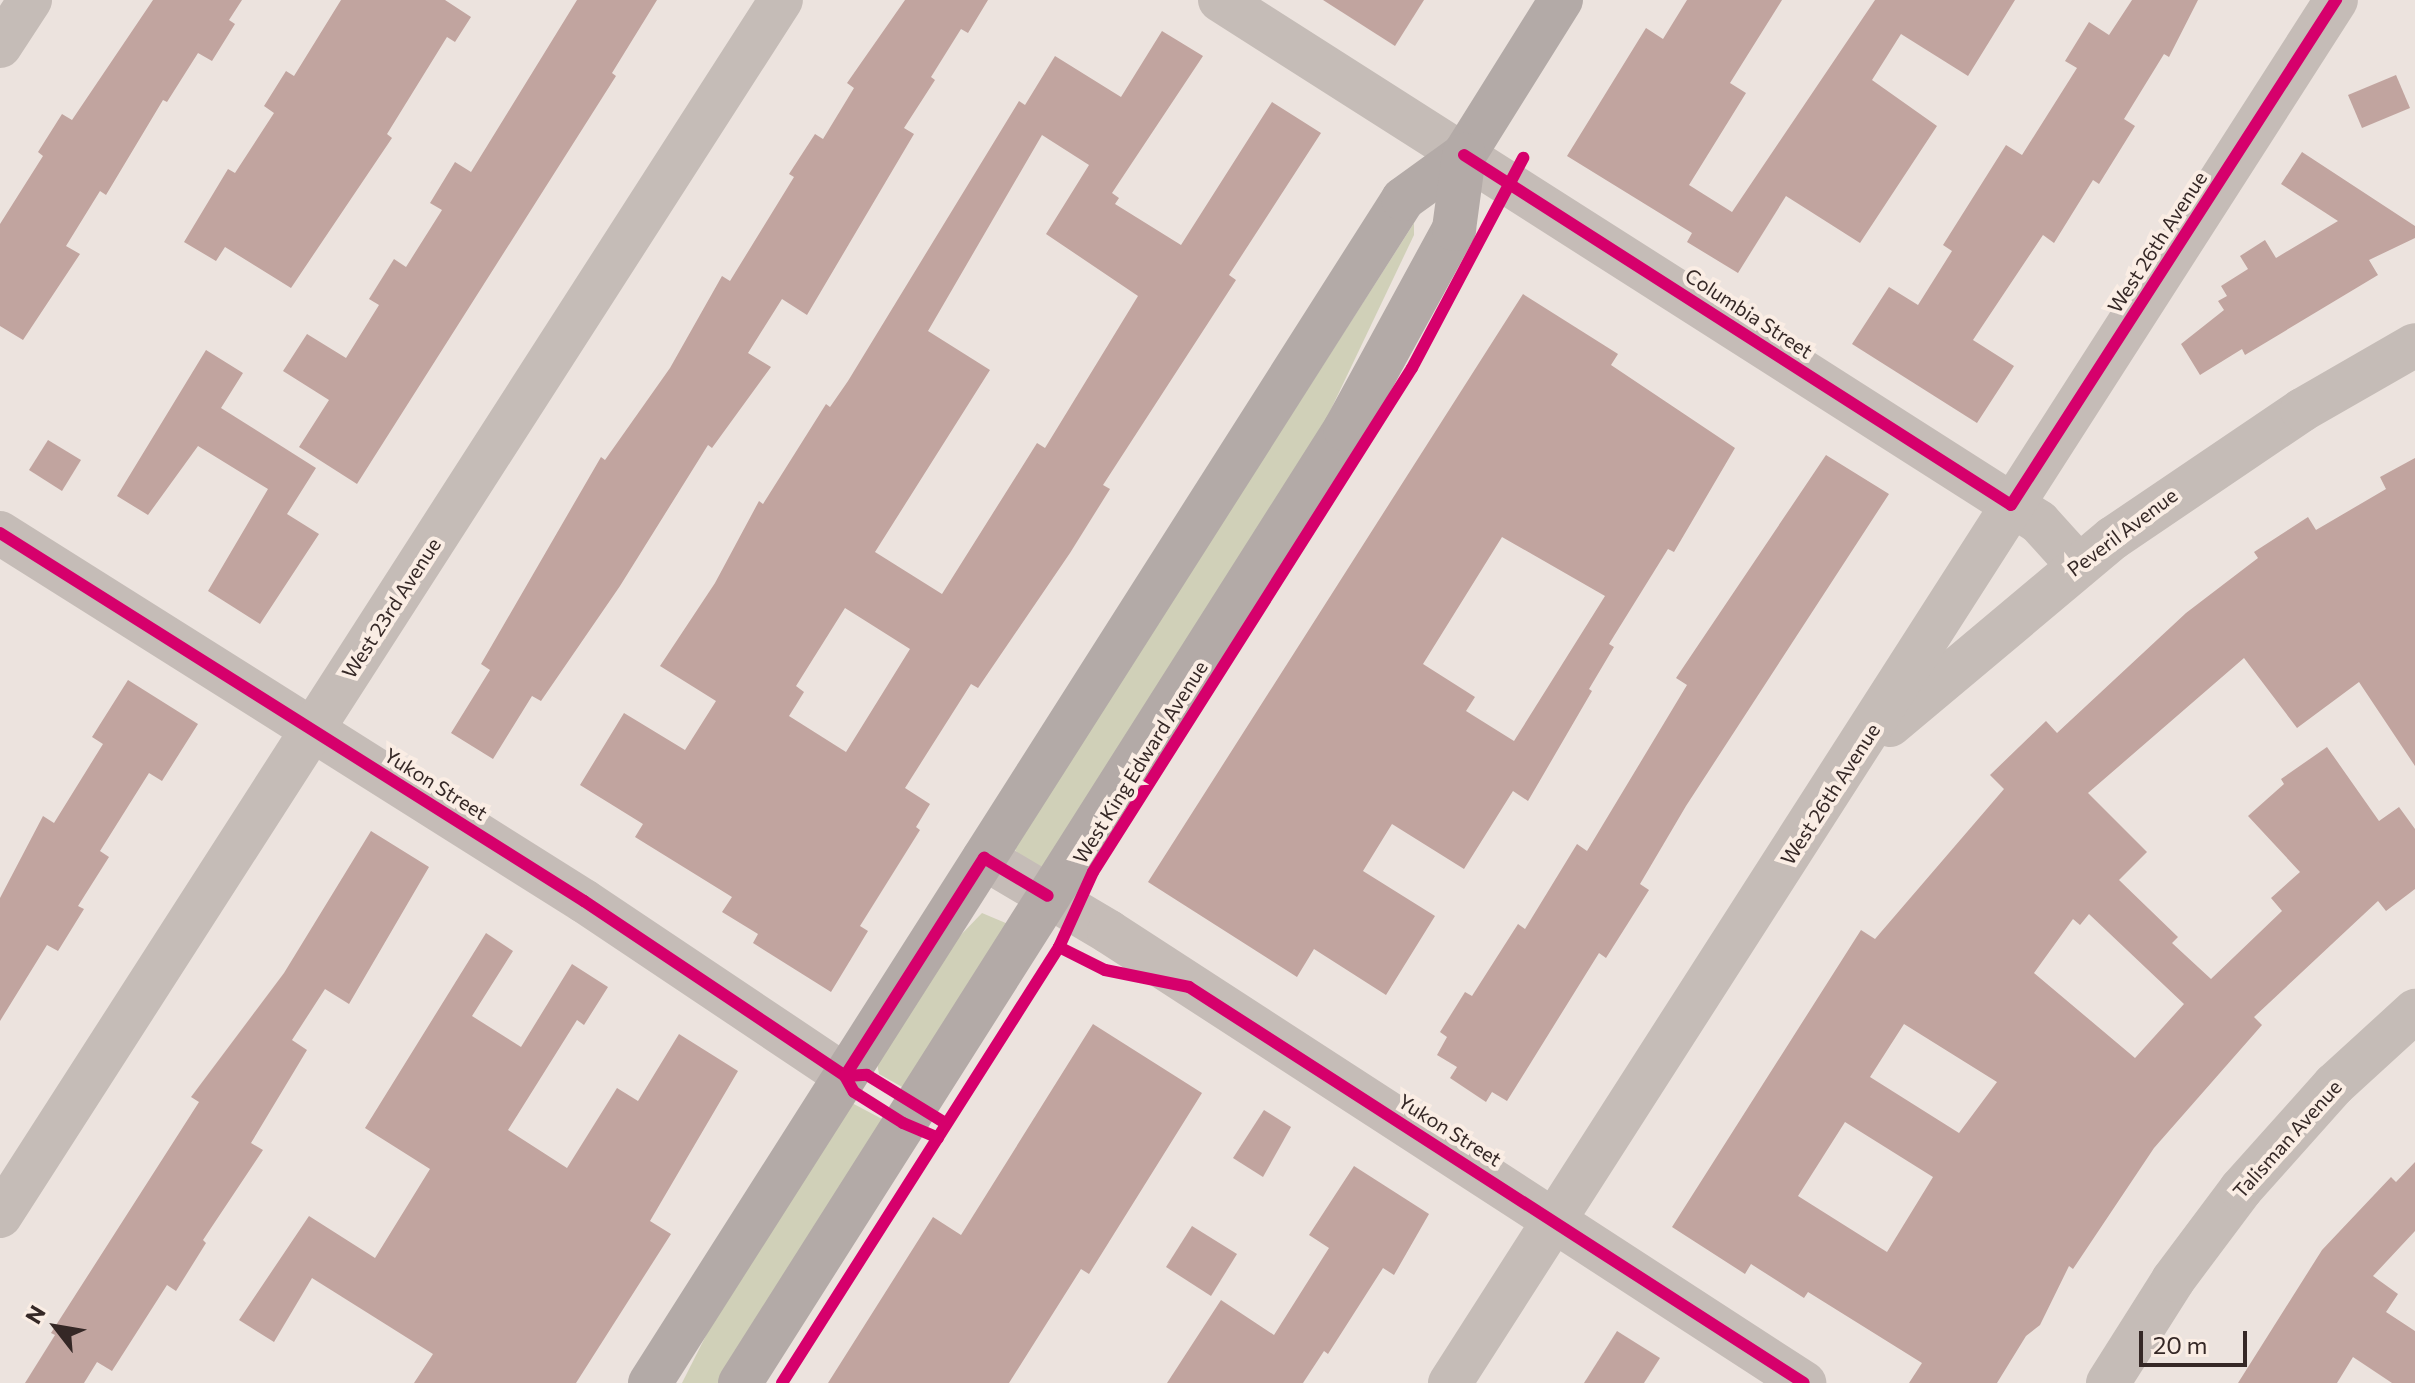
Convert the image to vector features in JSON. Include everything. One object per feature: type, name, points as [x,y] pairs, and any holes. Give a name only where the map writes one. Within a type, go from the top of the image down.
[{"type":"main road","name":"West King Edward Avenue","points":[[650,1383],[1403,199],[1464,155],[1561,0]]},
{"type":"main road","name":"West King Edward Avenue","points":[[740,1383],[1345,429],[1454,229],[1464,155]]},
{"type":"street","points":[[0,46],[30,0]]},
{"type":"street","name":"West 23rd Avenue","points":[[0,1216],[315,731],[781,0]]},
{"type":"street","name":"Columbia Street","points":[[1220,0],[2039,522],[2077,564]]},
{"type":"street","name":"West 26th Avenue","points":[[1450,1383],[1855,756],[2011,505],[2336,0]]},
{"type":"street","name":"Peveril Avenue","points":[[1855,756],[2077,564],[2250,443],[2415,345]]},
{"type":"street","name":"Yukon Street","points":[[0,533],[584,901],[845,1076]]},
{"type":"street","name":"Yukon Street","points":[[984,858],[1048,896],[1804,1383]]},
{"type":"street","name":"Talisman Avenue","points":[[2108,1383],[2173,1280],[2241,1189],[2334,1085],[2415,1011]]},
{"type":"green space","points":[[1414,223],[1414,235],[1322,428],[1044,868],[1019,855],[1015,850],[1021,837]]},
{"type":"green space","points":[[982,913],[1008,924],[904,1088],[879,1074],[877,1063],[955,941]]},
{"type":"green space","points":[[850,1102],[884,1120],[725,1383],[682,1383],[728,1292]]},
{"type":"building","points":[[153,0],[242,0],[229,20],[235,24],[212,61],[198,53],[167,102],[163,100],[106,195],[100,191],[66,246],[80,254],[23,340],[0,326],[0,224],[43,156],[38,152],[62,114],[72,120]]},
{"type":"building","points":[[341,0],[445,0],[471,17],[455,42],[447,37],[387,134],[392,138],[291,288],[225,247],[216,261],[184,242],[228,169],[235,173],[274,113],[264,106],[286,71],[294,76]]},
{"type":"building","points":[[577,0],[657,0],[612,73],[616,76],[357,484],[299,447],[329,400],[283,371],[307,334],[346,358],[379,305],[369,299],[394,259],[406,267],[442,210],[430,203],[455,162],[471,172]]},
{"type":"building","points":[[905,0],[988,0],[968,33],[961,29],[931,77],[935,80],[904,128],[914,134],[807,315],[782,299],[748,353],[771,367],[712,448],[708,445],[620,586],[541,701],[532,696],[493,759],[451,733],[490,670],[481,664],[601,457],[605,460],[670,368],[722,276],[730,281],[794,177],[789,174],[815,134],[823,139],[854,88],[847,83]]},
{"type":"building","points":[[1323,0],[1424,0],[1395,46]]},
{"type":"building","points":[[1687,0],[1782,0],[1730,83],[1746,93],[1689,185],[1732,212],[1875,0],[2015,0],[1968,76],[1901,34],[1872,80],[1937,126],[1860,243],[1786,196],[1738,273],[1687,242],[1692,233],[1567,156],[1646,28],[1663,39]]},
{"type":"building","points":[[2132,0],[2198,0],[2169,57],[2164,54],[2124,119],[2135,126],[2099,184],[2093,180],[2054,243],[2043,235],[1973,340],[2014,366],[1977,423],[1852,344],[1889,287],[1918,305],[1952,251],[1943,245],[2006,145],[2022,155],[2077,68],[2065,61],[2089,22],[2109,35]]},
{"type":"building","points":[[1162,31],[1203,56],[1112,193],[1119,198],[1115,204],[1181,245],[1272,102],[1321,133],[1229,275],[1236,280],[1103,485],[1110,489],[1070,553],[978,688],[971,684],[905,788],[930,804],[916,827],[920,830],[860,926],[868,931],[831,992],[753,943],[758,934],[722,912],[732,897],[635,837],[643,824],[580,785],[624,713],[685,750],[716,701],[660,666],[715,583],[759,501],[763,504],[826,404],[830,407],[848,381],[1019,101],[1025,105],[1055,56],[1121,97]],"holes":[[[1042,135],[1089,165],[1046,234],[1138,296],[1045,448],[1037,443],[942,594],[875,552],[990,370],[928,331]],[[845,608],[910,649],[846,752],[789,716],[804,692],[796,686]]]},
{"type":"building","points":[[2396,75],[2410,108],[2362,128],[2348,95]]},
{"type":"building","points":[[2302,152],[2415,226],[2415,238],[2369,260],[2378,275],[2245,355],[2242,349],[2200,375],[2181,344],[2224,310],[2218,301],[2227,296],[2221,286],[2248,269],[2240,256],[2265,240],[2276,258],[2338,221],[2281,184]]},
{"type":"building","points":[[1523,294],[1618,354],[1611,365],[1735,448],[1674,552],[1668,549],[1609,644],[1614,647],[1589,689],[1592,691],[1528,801],[1513,791],[1464,869],[1392,824],[1363,871],[1435,916],[1386,995],[1314,949],[1297,977],[1148,882]],"holes":[[[1502,537],[1605,596],[1514,741],[1466,711],[1475,697],[1423,664]]]},
{"type":"building","points":[[206,350],[243,373],[221,408],[316,468],[287,514],[319,534],[260,624],[208,591],[268,489],[198,446],[148,515],[117,496]]},
{"type":"building","points":[[48,440],[81,460],[62,491],[29,470]]},
{"type":"building","points":[[1826,455],[1889,494],[1686,806],[1640,884],[1649,890],[1606,958],[1599,953],[1507,1101],[1492,1092],[1486,1102],[1450,1078],[1457,1067],[1437,1055],[1447,1037],[1440,1032],[1465,992],[1472,996],[1518,924],[1525,929],[1577,844],[1587,851],[1687,685],[1676,678]]},
{"type":"building","points":[[2415,458],[2415,766],[2359,682],[2297,728],[2244,658],[2088,793],[2147,852],[2119,880],[2178,937],[2172,943],[2211,979],[2282,911],[2271,898],[2300,872],[2248,816],[2284,784],[2281,779],[2327,747],[2379,821],[2399,807],[2415,829],[2415,889],[2386,911],[2378,901],[2254,1017],[2262,1025],[2154,1148],[2073,1269],[2069,1266],[2040,1325],[2026,1336],[1997,1383],[1909,1383],[1922,1363],[1808,1292],[1804,1298],[1751,1264],[1745,1274],[1672,1227],[1861,930],[1875,939],[2004,789],[1990,775],[2046,721],[2057,733],[2186,613],[2258,558],[2254,552],[2308,517],[2316,530],[2386,489],[2380,477]],"holes":[[[2089,914],[2184,1004],[2135,1058],[2034,973],[2073,919],[2080,925]],[[1904,1024],[1997,1082],[1959,1133],[1870,1077]],[[1845,1122],[1933,1177],[1887,1252],[1798,1196]]]},
{"type":"building","points":[[128,680],[198,724],[162,781],[149,773],[100,851],[109,857],[78,906],[84,909],[58,951],[47,945],[0,1021],[0,898],[43,816],[54,823],[103,744],[92,737]]},
{"type":"building","points":[[371,831],[429,867],[349,1004],[325,989],[292,1040],[307,1050],[251,1143],[263,1150],[203,1240],[206,1243],[176,1291],[167,1285],[112,1371],[97,1362],[84,1383],[25,1383],[55,1335],[51,1333],[199,1102],[191,1097],[284,973]]},
{"type":"building","points":[[486,933],[513,951],[472,1016],[521,1047],[572,964],[608,987],[584,1025],[577,1020],[508,1130],[567,1168],[617,1088],[638,1101],[679,1034],[738,1071],[650,1221],[671,1234],[576,1383],[414,1383],[433,1354],[312,1278],[274,1342],[239,1320],[309,1216],[375,1258],[430,1169],[365,1128]]},
{"type":"building","points":[[1093,1024],[1202,1093],[1089,1274],[1081,1269],[1009,1383],[828,1383],[933,1217],[961,1235]]},
{"type":"building","points":[[1264,1110],[1291,1127],[1263,1177],[1233,1158]]},
{"type":"building","points":[[2415,1162],[2415,1231],[2373,1276],[2398,1294],[2386,1312],[2415,1331],[2415,1383],[2392,1383],[2353,1357],[2337,1383],[2238,1383],[2322,1250],[2391,1177],[2396,1182]]},
{"type":"building","points":[[1354,1166],[1429,1214],[1394,1275],[1383,1268],[1328,1354],[1324,1351],[1303,1383],[1167,1383],[1221,1300],[1274,1335],[1329,1248],[1309,1235]]},
{"type":"building","points":[[1192,1226],[1237,1254],[1211,1296],[1166,1267]]},
{"type":"building","points":[[1617,1331],[1660,1358],[1644,1383],[1584,1383]]},
{"type":"cycle path","points":[[1464,155],[2011,505],[2336,0]]},
{"type":"cycle path","points":[[782,1383],[1059,947],[1093,872],[1412,368],[1523,158]]},
{"type":"cycle path","points":[[0,533],[584,901],[845,1076],[854,1092],[903,1123],[938,1138]]},
{"type":"cycle path","points":[[845,1076],[984,858],[1048,896]]},
{"type":"cycle path","points":[[1059,947],[1105,970],[1189,987],[1804,1383]]},
{"type":"cycle path","points":[[845,1076],[867,1075],[945,1123]]}]
